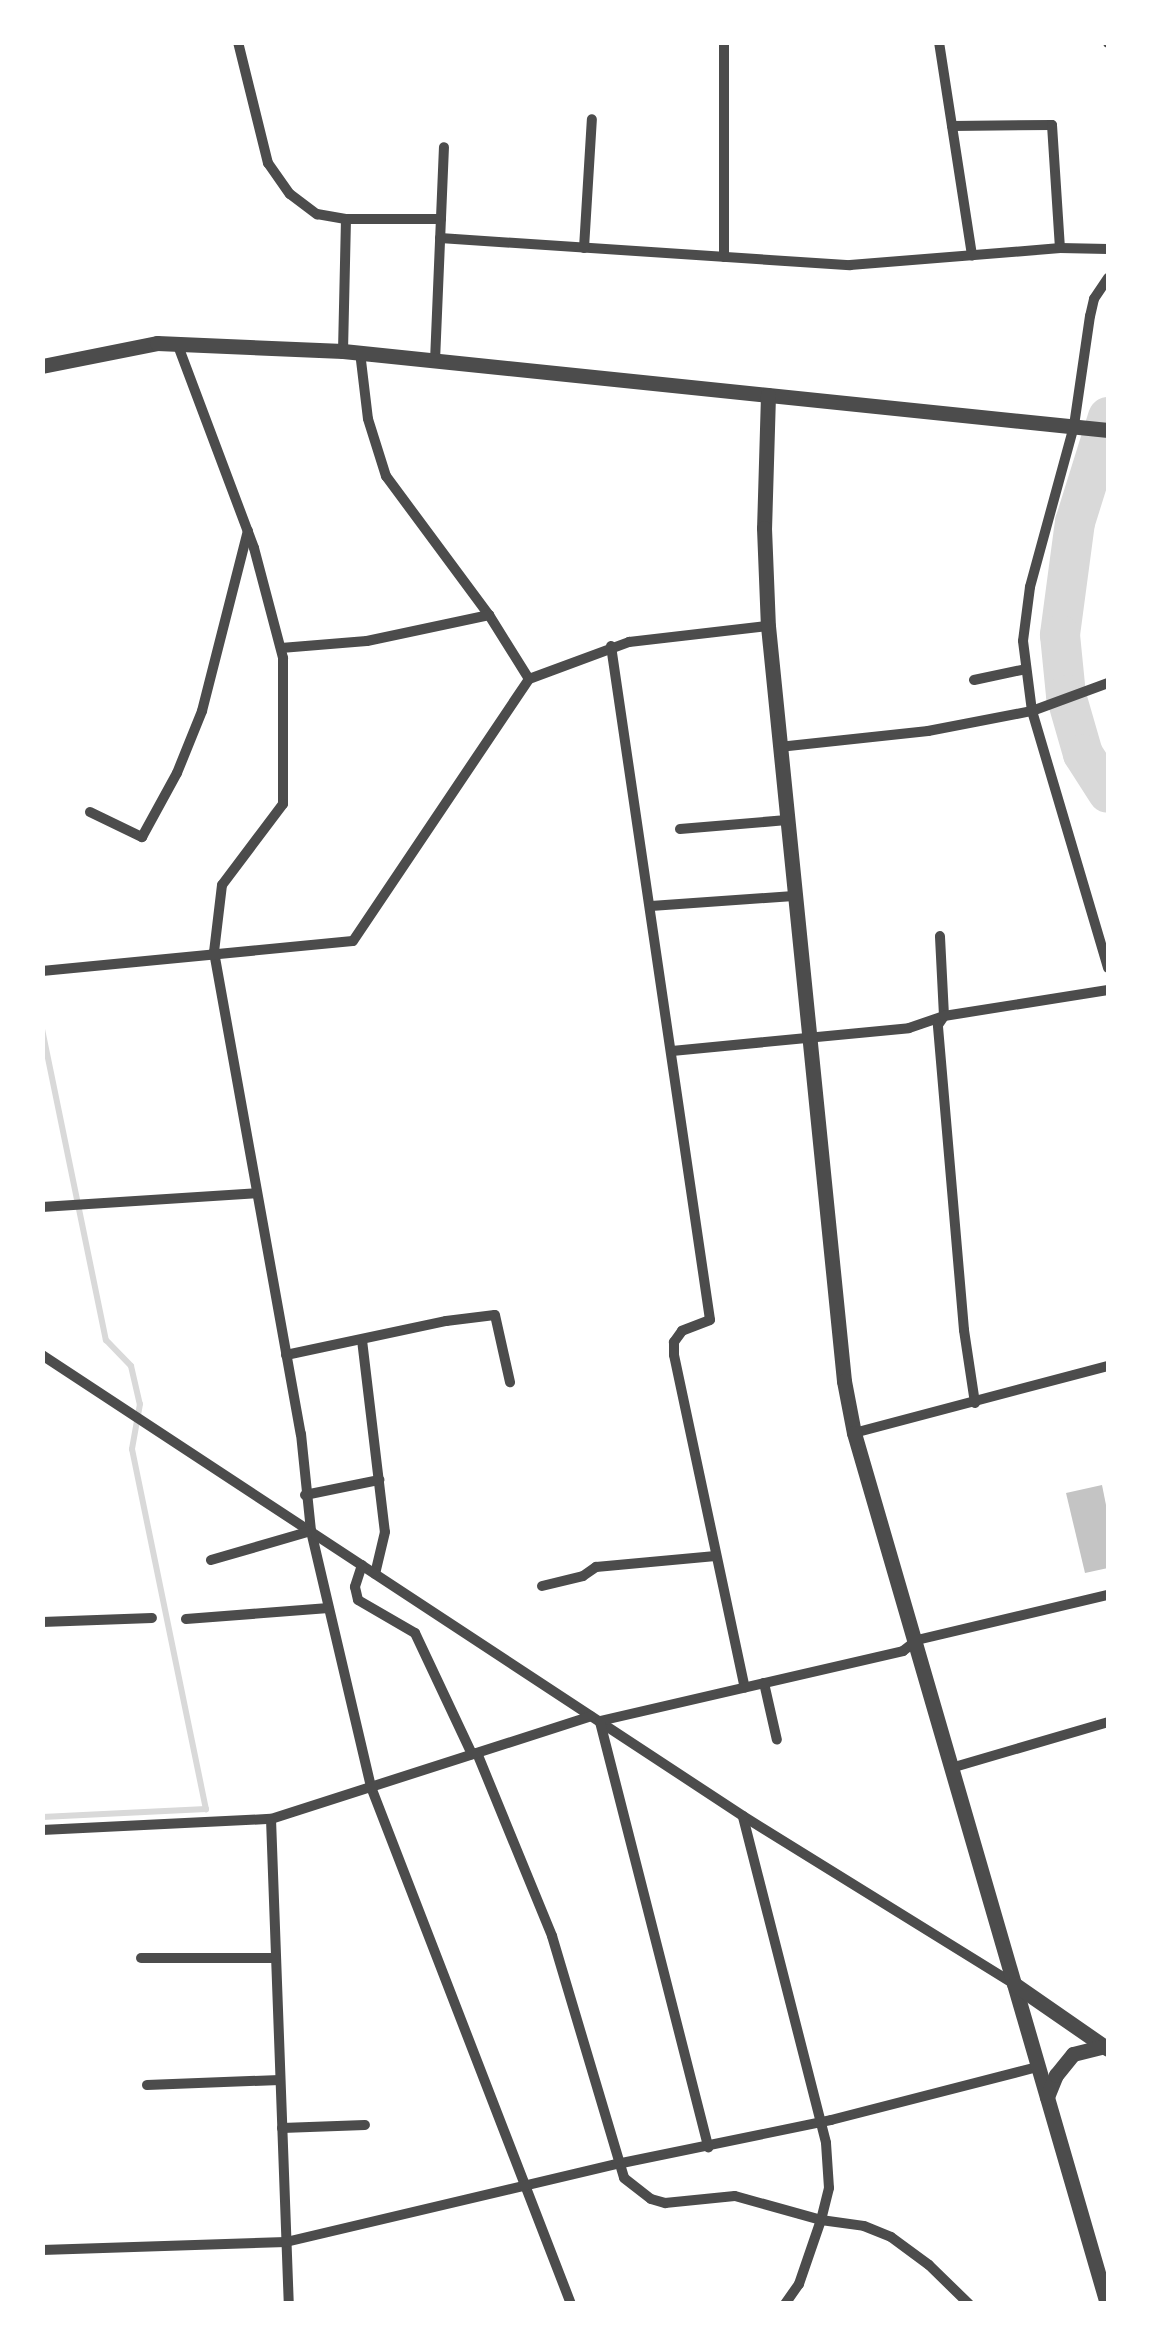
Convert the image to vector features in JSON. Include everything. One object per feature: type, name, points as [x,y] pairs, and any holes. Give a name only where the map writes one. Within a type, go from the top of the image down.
[{"type":"street","points":[[238,42],[268,163],[290,194],[316,214],[346,219],[441,219]]},
{"type":"street","points":[[724,42],[724,257]]},
{"type":"street","points":[[940,42],[972,255]]},
{"type":"street","points":[[584,248],[592,119]]},
{"type":"street","points":[[952,126],[1052,125],[1060,248]]},
{"type":"street","points":[[434,361],[444,147]]},
{"type":"street","points":[[346,219],[352,352],[386,476],[489,615],[530,679]]},
{"type":"street","points":[[440,238],[850,265],[1060,248],[1108,249]]},
{"type":"street","points":[[1108,278],[1094,299],[1090,316],[1080,427],[1030,587],[1023,641],[1032,711],[1108,968]]},
{"type":"street","points":[[177,342],[248,531],[281,648],[283,804],[222,884],[214,952],[301,1434],[311,1531],[371,1787],[572,2304]]},
{"type":"street","points":[[43,364],[177,342],[352,352],[1108,430]]},
{"type":"street","points":[[768,395],[764,528],[768,626],[844,1381],[854,1433],[1107,2304]]},
{"type":"street","points":[[90,812],[142,837],[178,773],[202,711],[248,531]]},
{"type":"street","points":[[281,648],[367,641],[489,615]]},
{"type":"street","points":[[42,971],[353,940],[530,679],[612,646],[768,626]]},
{"type":"street","points":[[612,646],[710,1320],[704,1326],[682,1331],[674,1342],[674,1356],[745,1688]]},
{"type":"street","points":[[974,680],[1026,669]]},
{"type":"street","points":[[779,747],[928,731],[1032,711],[1107,684]]},
{"type":"street","points":[[680,830],[787,820]]},
{"type":"street","points":[[651,906],[794,896]]},
{"type":"street","points":[[940,936],[944,1016],[938,1024],[964,1330],[975,1403]]},
{"type":"street","points":[[672,1051],[909,1028],[944,1016],[1108,990]]},
{"type":"street","points":[[42,1208],[257,1192]]},
{"type":"street","points":[[286,1355],[446,1321],[495,1316],[510,1382]]},
{"type":"street","points":[[362,1340],[384,1532],[375,1574]]},
{"type":"street","points":[[42,1356],[742,1816],[1014,1984],[1106,2047]]},
{"type":"street","points":[[854,1433],[1108,1366]]},
{"type":"street","points":[[305,1494],[379,1480]]},
{"type":"street","points":[[211,1560],[311,1531]]},
{"type":"street","points":[[542,1586],[583,1576],[596,1566],[715,1556]]},
{"type":"street","points":[[362,1565],[355,1587],[358,1600],[415,1633],[475,1754],[552,1936],[624,2178],[651,2200],[686,2204],[735,2196],[821,2220],[864,2226],[891,2237],[930,2265],[970,2304]]},
{"type":"street","points":[[42,1830],[271,1819],[596,1718],[764,1684],[903,1650],[917,1640],[1108,1595]]},
{"type":"street","points":[[186,1619],[329,1608]]},
{"type":"street","points":[[42,1622],[152,1618]]},
{"type":"street","points":[[764,1684],[777,1740]]},
{"type":"street","points":[[596,1718],[708,2147]]},
{"type":"street","points":[[951,1768],[1108,1722]]},
{"type":"street","points":[[742,1816],[821,2120],[829,2188],[799,2284],[785,2304]]},
{"type":"street","points":[[271,1819],[288,2304]]},
{"type":"street","points":[[140,1958],[276,1958]]},
{"type":"street","points":[[1047,2097],[1056,2075],[1073,2054],[1106,2047]]},
{"type":"street","points":[[42,2250],[286,2242],[1036,2068]]},
{"type":"street","points":[[147,2084],[280,2080]]},
{"type":"street","points":[[282,2128],[365,2125]]},
{"type":"building","points":[[1102,1485],[1108,1515],[1108,1568],[1085,1573],[1066,1493]]},
{"type":"waterway","points":[[1108,417],[1075,522],[1060,635],[1066,695],[1083,754],[1108,793]]},
{"type":"waterway","points":[[42,1029],[106,1340],[131,1366],[140,1404],[132,1449],[206,1809],[42,1817]]}]
